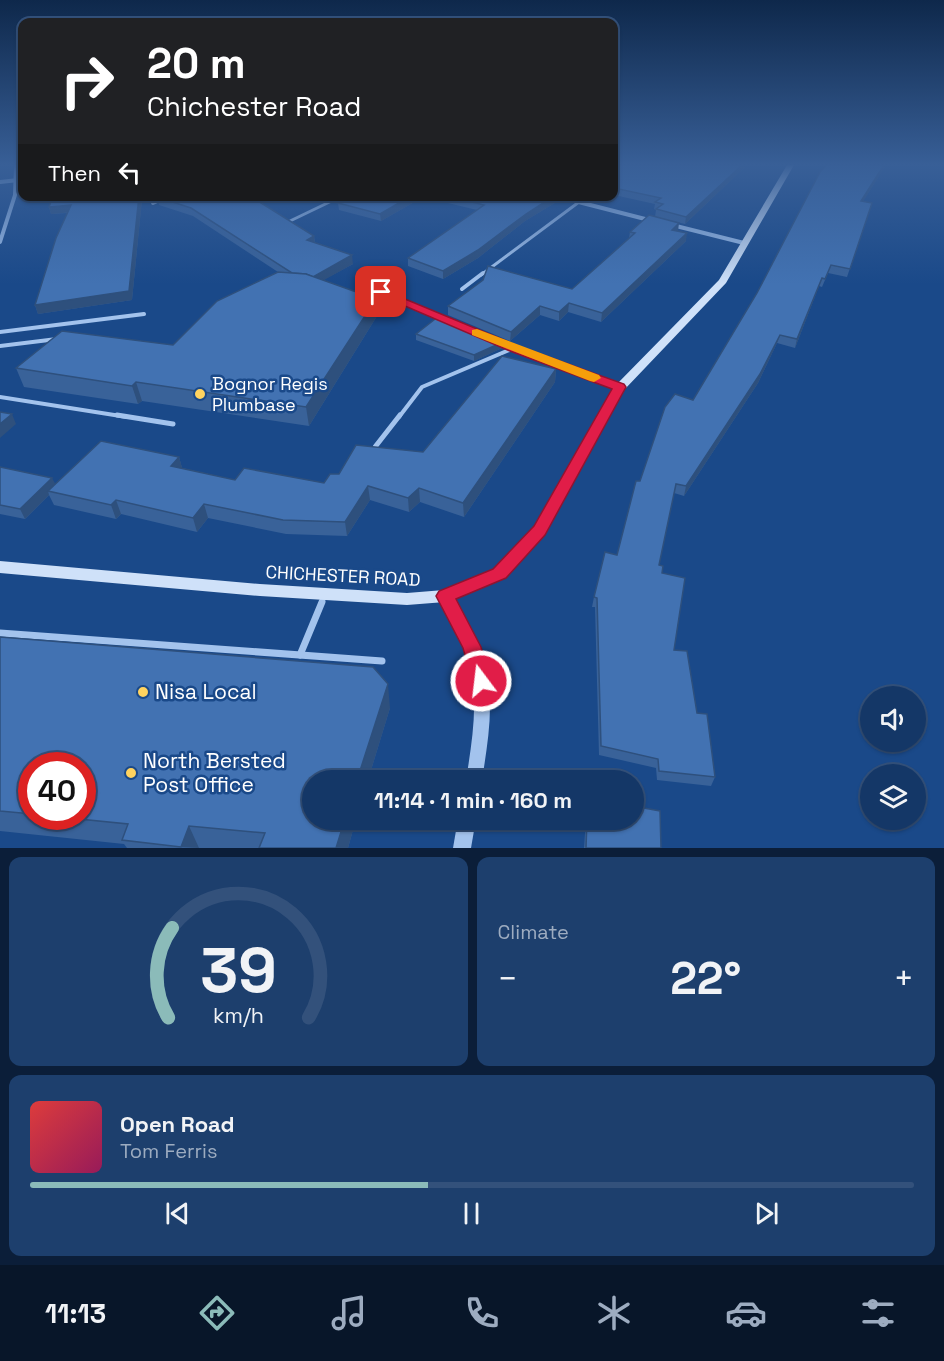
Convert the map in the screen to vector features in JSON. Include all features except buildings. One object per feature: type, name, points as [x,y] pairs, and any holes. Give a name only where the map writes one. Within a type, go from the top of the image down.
[{"type":"main road","name":"CHICHESTER ROAD","points":[[0,567],[325,595],[407,599],[445,596],[500,574],[540,530],[620,387],[723,281],[767,205]]},
{"type":"street","points":[[0,242],[14,205]]},
{"type":"street","points":[[589,205],[659,222]]},
{"type":"street","points":[[671,225],[744,243]]},
{"type":"street","points":[[359,283],[454,323]]},
{"type":"street","points":[[484,336],[620,387]]},
{"type":"street","points":[[445,596],[472,647],[481,681],[481,742],[476,770]]},
{"type":"street","points":[[462,848],[465,830]]},
{"type":"lane","points":[[290,221],[324,205]]},
{"type":"lane","points":[[462,289],[576,205]]},
{"type":"lane","points":[[0,332],[144,314]]},
{"type":"lane","points":[[0,346],[67,338]]},
{"type":"lane","points":[[375,447],[422,387],[514,348]]},
{"type":"lane","points":[[0,397],[173,424]]},
{"type":"lane","points":[[300,655],[325,595]]},
{"type":"lane","points":[[0,633],[382,661]]},
{"type":"slow traffic","points":[[477,332],[594,378]]},
{"type":"place","name":"Bognor Regis Plumbase","points":[[200,394]]},
{"type":"place","name":"Nisa Local","points":[[143,692]]},
{"type":"place","name":"North Bersted Post Office","points":[[131,773]]},
{"type":"route","points":[[381,292],[514,348],[620,387],[568,476],[540,530],[500,574],[445,596],[472,647],[481,681]]}]
